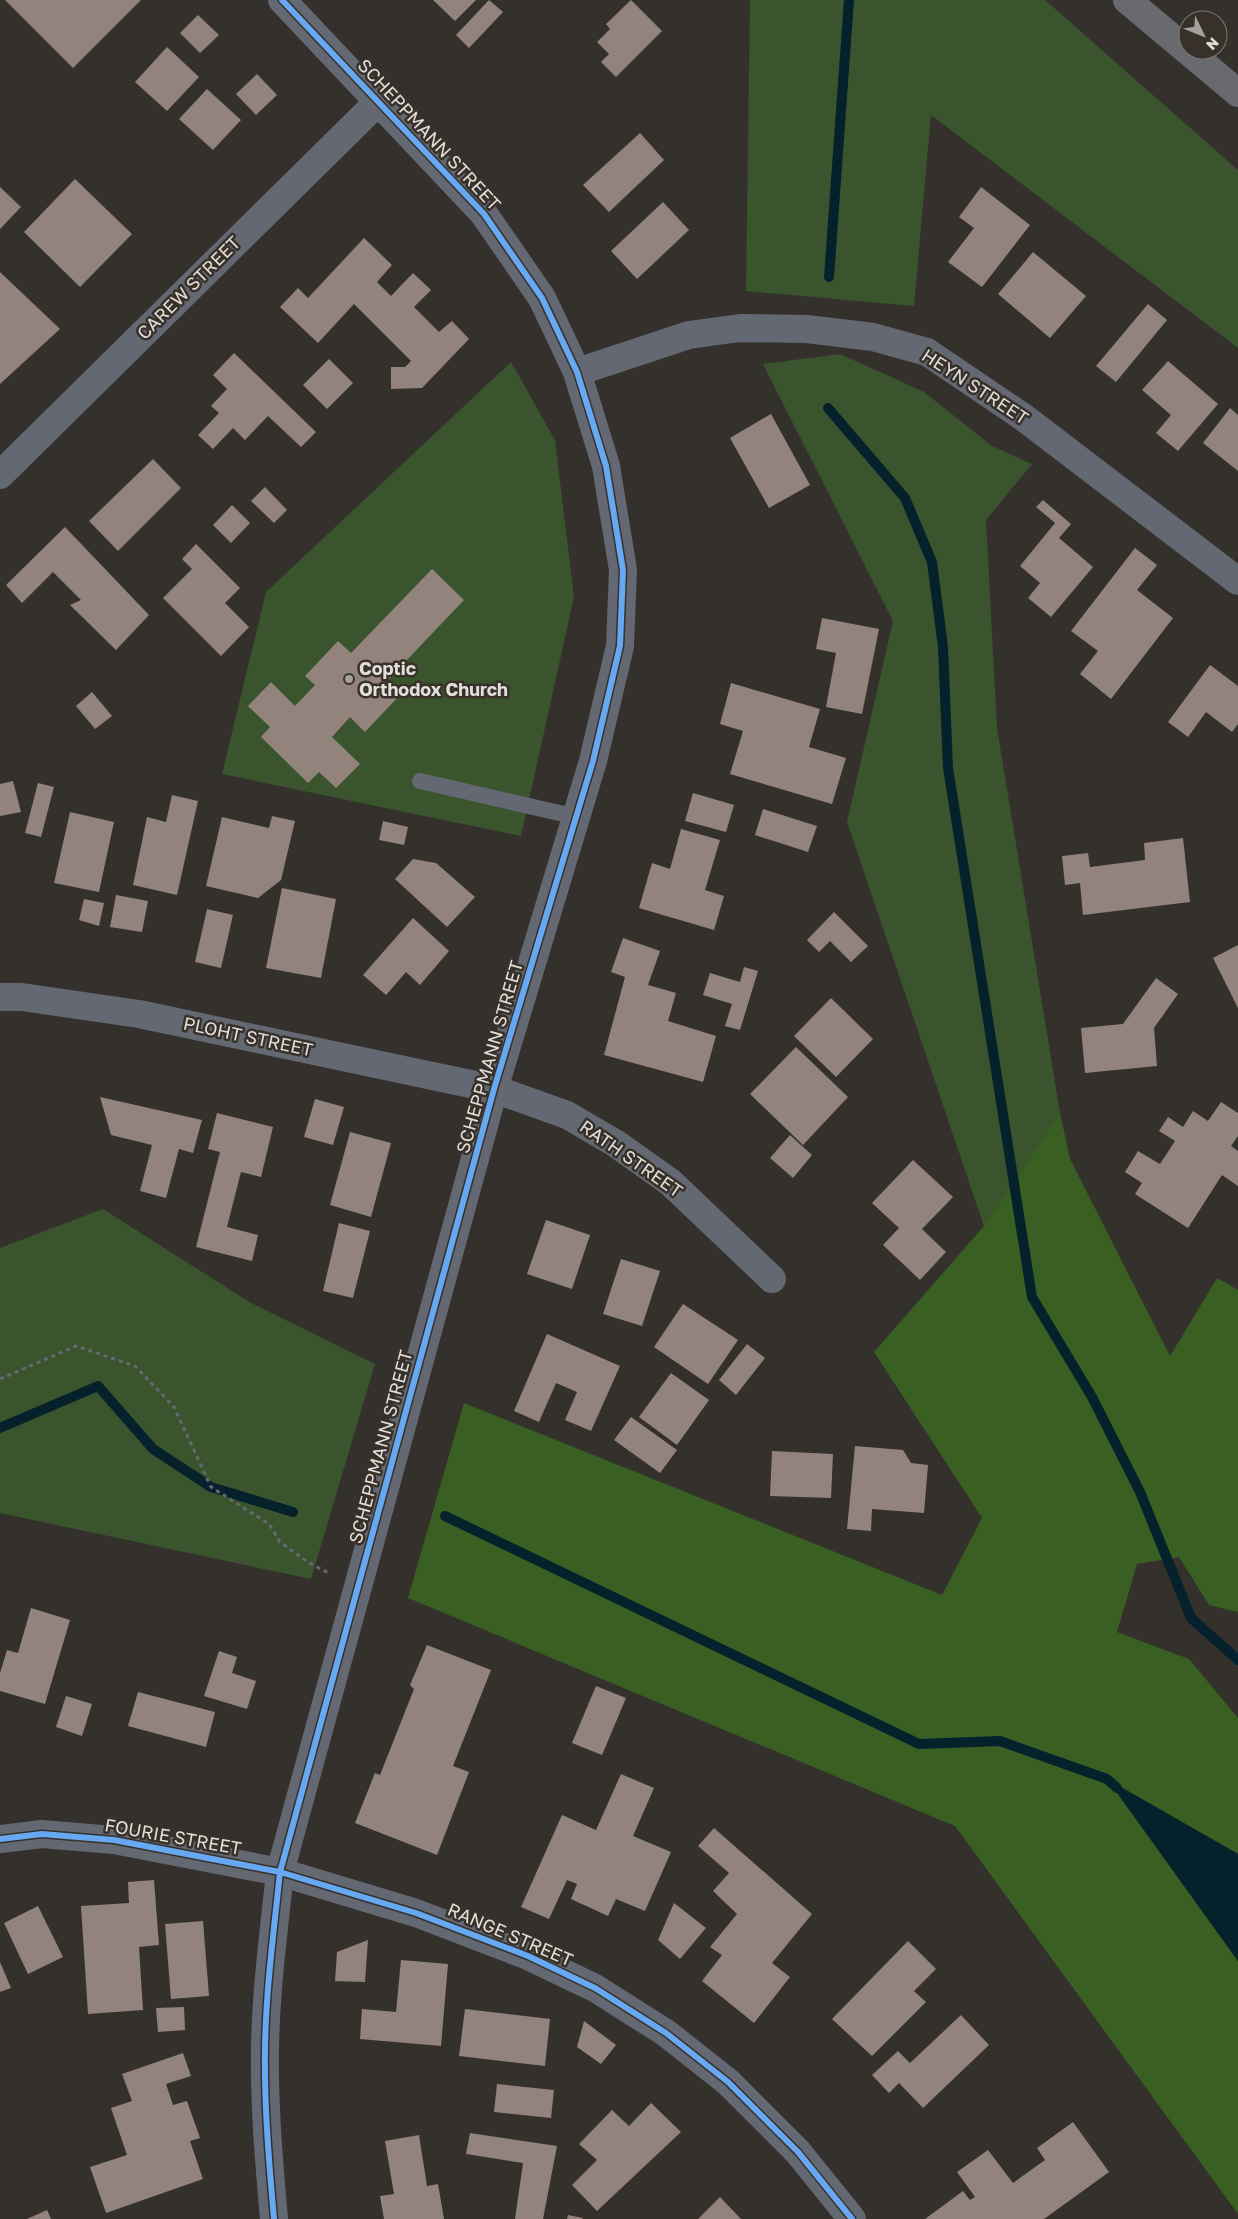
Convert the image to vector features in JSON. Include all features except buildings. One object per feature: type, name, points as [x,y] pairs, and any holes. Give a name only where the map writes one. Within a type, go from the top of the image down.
[{"type":"highway","points":[[1127,0],[1238,93]]},
{"type":"street","name":"SCHEPPMANN STREET","points":[[274,2219],[266,2140],[265,2046],[280,1872],[494,1089],[593,761],[620,646],[623,570],[606,466],[577,372],[542,298],[484,214],[282,0]]},
{"type":"street","name":"CAREW STREET","points":[[0,475],[378,102]]},
{"type":"street","name":"HEYN STREET","points":[[577,372],[689,335],[740,328],[807,329],[873,337],[927,352],[1023,417],[1238,581]]},
{"type":"street","name":"PLOHT STREET","points":[[0,996],[22,997],[140,1014],[494,1089]]},
{"type":"street","name":"RATH STREET","points":[[494,1089],[567,1114],[615,1143],[670,1182],[772,1279]]},
{"type":"street","name":"FOURIE STREET","points":[[0,1839],[42,1834],[114,1840],[280,1872]]},
{"type":"street","name":"RANGE STREET","points":[[280,1872],[416,1912],[528,1956],[595,1988],[666,2033],[728,2082],[798,2152],[852,2219]]},
{"type":"lane","points":[[420,781],[577,817]]},
{"type":"path","points":[[0,1379],[76,1346],[135,1366],[174,1407],[211,1487],[269,1524],[280,1542],[309,1563],[359,1588]]},
{"type":"green space","points":[[750,0],[1045,0],[1238,170],[1238,348],[931,115],[914,306],[746,291]]},
{"type":"green space","points":[[840,354],[924,392],[992,446],[1032,464],[986,520],[997,728],[1060,1113],[984,1226],[847,822],[893,621],[763,364]]},
{"type":"green space","points":[[511,362],[555,440],[574,597],[521,836],[222,774],[266,592]]},
{"type":"green space","points":[[1060,1113],[1070,1159],[1170,1356],[1217,1278],[1238,1290],[1238,1612],[1209,1605],[1179,1557],[1137,1564],[1117,1632],[1189,1659],[1238,1718],[1238,1854],[1108,1780],[1238,1961],[1238,2214],[955,1826],[408,1598],[464,1403],[942,1595],[982,1518],[874,1352],[984,1226]]},
{"type":"green space","points":[[103,1209],[251,1303],[375,1364],[311,1579],[0,1513],[0,1248]]},
{"type":"water","points":[[1107,1779],[1238,1854],[1238,1961]]},
{"type":"waterway","points":[[829,277],[849,0]]},
{"type":"waterway","points":[[828,408],[905,498],[932,562],[943,647],[948,768],[1032,1297],[1092,1397],[1140,1492],[1191,1618],[1238,1660]]},
{"type":"waterway","points":[[0,1428],[98,1386],[153,1449],[211,1487],[293,1512]]},
{"type":"waterway","points":[[445,1516],[919,1744],[1000,1741],[1107,1779],[1117,1788]]},
{"type":"cycle path","points":[[274,2219],[266,2112],[265,2047],[269,1981],[280,1872],[494,1089],[593,761],[620,646],[623,570],[606,466],[577,372],[542,298],[484,214],[282,0]]},
{"type":"cycle path","points":[[0,1839],[42,1834],[114,1840],[280,1872],[416,1913],[528,1956],[595,1988],[666,2033],[728,2082],[798,2152],[852,2219]]},
{"type":"place","name":"Coptic Orthodox Church","points":[[349,679]]}]
